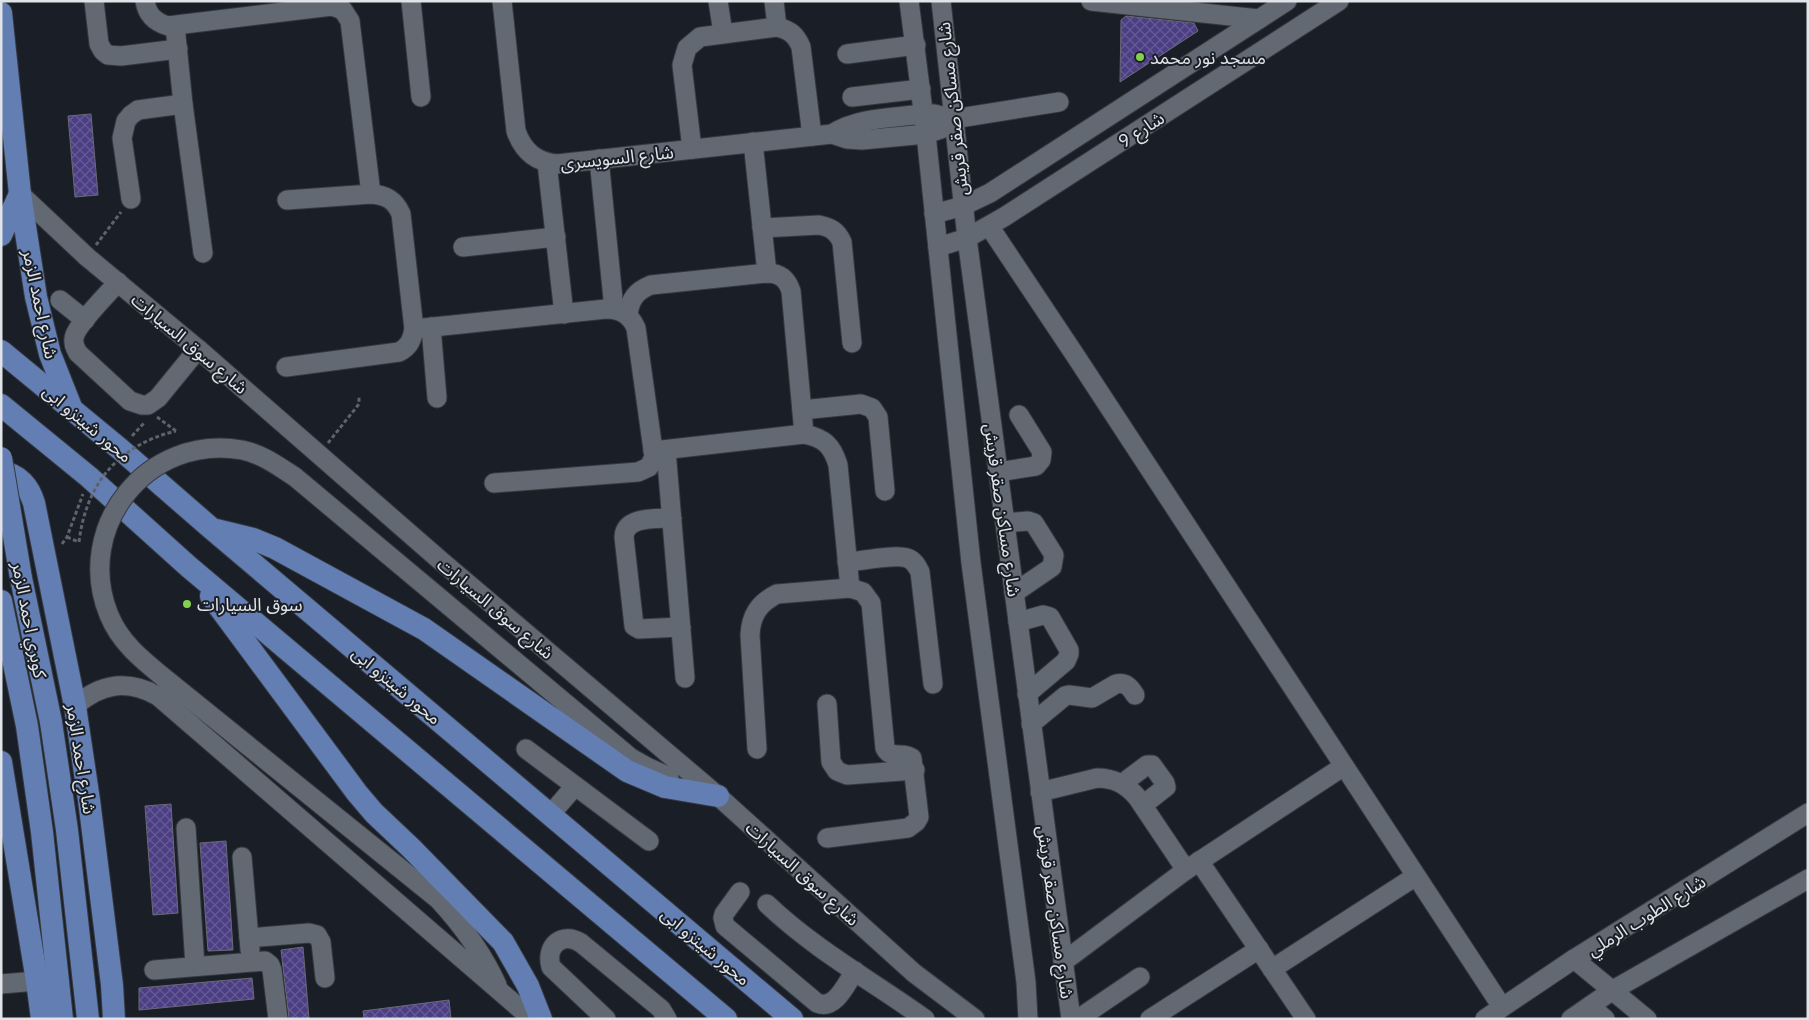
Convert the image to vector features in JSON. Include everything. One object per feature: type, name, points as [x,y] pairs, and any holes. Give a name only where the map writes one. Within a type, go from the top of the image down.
[{"type":"main road","name":"شارع احمد الزمر","points":[[1,13],[20,194],[36,296],[50,354],[72,410]]},
{"type":"main road","name":"شارع احمد الزمر","points":[[1,235],[20,194]]},
{"type":"main road","name":"محور شينزو ابى","points":[[1,351],[120,449],[792,1019]]},
{"type":"main road","points":[[1,405],[89,477],[189,567],[726,1019]]},
{"type":"main road","name":"كوبري احمد الزمر","points":[[1,458],[20,569],[51,722],[67,830],[88,1019]]},
{"type":"main road","name":"شارع احمد الزمر","points":[[1,472],[16,477],[24,483],[31,492],[34,502],[75,706],[92,820],[112,985],[114,1019]]},
{"type":"main road","points":[[212,529],[246,537],[275,548],[424,629],[627,771],[665,787],[710,789]]},
{"type":"main road","points":[[189,567],[357,793],[374,813],[503,942],[528,986],[541,1019]]},
{"type":"main road","name":"كوبري احمد الزمر","points":[[1,601],[27,726],[42,832],[62,1019]]},
{"type":"main road","points":[[1,762],[42,1019]]},
{"type":"street","points":[[94,1],[98,44],[108,55],[121,56],[178,49]]},
{"type":"street","points":[[145,1],[146,8],[154,20],[168,26],[332,4],[343,10],[350,21],[372,194]]},
{"type":"street","points":[[411,1],[421,97]]},
{"type":"street","name":"شارع السويسرى","points":[[502,1],[516,131],[520,142],[527,151],[547,163],[557,164],[832,134],[862,140],[926,134],[941,129],[953,119]]},
{"type":"street","points":[[718,1],[723,34]]},
{"type":"street","points":[[774,1],[777,27]]},
{"type":"street","name":"شارع مساكن صقر قريش","points":[[909,1],[926,134],[971,563],[1026,982],[1028,1019]]},
{"type":"street","name":"شارع مساكن صقر قريش","points":[[941,1],[967,238],[1071,1019]]},
{"type":"street","points":[[1091,1],[1260,19]]},
{"type":"street","name":"شارع 9","points":[[934,214],[963,206],[990,193],[1260,19],[1281,3]]},
{"type":"street","name":"شارع 9","points":[[938,247],[967,238],[989,226],[1334,3]]},
{"type":"street","points":[[175,26],[183,104],[203,253]]},
{"type":"street","points":[[692,149],[682,65],[683,56],[687,48],[700,37],[777,27],[792,33],[798,39],[801,47],[812,136]]},
{"type":"street","points":[[847,54],[916,45]]},
{"type":"street","points":[[852,97],[921,89]]},
{"type":"street","points":[[953,119],[1059,102]]},
{"type":"street","points":[[131,199],[122,138],[126,121],[131,114],[138,110],[183,104]]},
{"type":"street","name":"شارع السويسرى","points":[[832,134],[858,122],[923,114],[934,114],[953,119]]},
{"type":"street","points":[[753,142],[767,273]]},
{"type":"street","points":[[598,159],[621,312]]},
{"type":"street","points":[[547,163],[564,314]]},
{"type":"street","name":"شارع سوق السيارات","points":[[20,194],[87,257],[198,349],[319,456],[710,789],[914,973],[975,1019]]},
{"type":"street","points":[[287,200],[381,194],[390,198],[397,205],[437,398]]},
{"type":"street","points":[[762,228],[819,225],[833,230],[838,235],[842,242],[852,343]]},
{"type":"street","points":[[989,226],[1081,363],[1502,1007]]},
{"type":"street","points":[[463,247],[556,237]]},
{"type":"street","points":[[621,312],[641,289],[651,285],[767,273],[775,273],[783,277],[791,291],[804,434]]},
{"type":"street","points":[[118,282],[78,328],[74,343],[78,353],[130,401],[147,410],[148,405],[158,398],[198,349]]},
{"type":"street","points":[[60,300],[85,320]]},
{"type":"street","points":[[286,367],[399,352],[409,344],[422,328],[564,314],[621,312],[633,321],[636,328],[672,518],[685,678]]},
{"type":"street","points":[[802,410],[861,404],[872,408],[878,417],[885,491]]},
{"type":"street","points":[[998,472],[1036,466],[1041,460],[1042,452],[1019,415]]},
{"type":"street","points":[[659,450],[804,434],[816,436],[826,443],[834,453],[838,465],[850,588]]},
{"type":"street","points":[[500,992],[475,945],[438,898],[163,677],[133,651],[119,634],[109,615],[102,595],[100,552],[114,511],[131,487],[141,477],[159,464],[178,455],[199,450],[221,448],[242,450],[263,456],[295,477],[631,758],[663,775],[689,781],[710,789]]},
{"type":"street","points":[[494,483],[644,470],[652,462],[659,450]]},
{"type":"street","points":[[672,518],[633,522],[626,528],[624,538],[635,628],[681,627]]},
{"type":"street","points":[[1004,523],[1028,521],[1034,523],[1055,559],[1052,567],[1014,593]]},
{"type":"street","points":[[847,562],[901,557],[913,561],[918,566],[933,684]]},
{"type":"street","points":[[757,749],[750,635],[754,614],[768,599],[777,594],[850,588],[863,592],[871,603],[885,748],[892,755],[910,755],[914,761],[919,811],[916,822],[908,828],[827,838]]},
{"type":"street","points":[[1018,622],[1043,615],[1050,617],[1069,650],[1066,661],[1027,694]]},
{"type":"street","points":[[1031,724],[1061,698],[1069,695],[1092,698],[1120,683],[1129,686],[1136,694]]},
{"type":"street","points":[[75,706],[93,693],[114,686],[137,687],[158,696],[532,1019]]},
{"type":"street","points":[[827,704],[832,762],[837,771],[847,775],[915,770]]},
{"type":"street","points":[[526,749],[650,841]]},
{"type":"street","points":[[1122,783],[1147,765],[1152,765],[1166,787],[1143,805]]},
{"type":"street","points":[[1063,962],[1192,865],[1344,766]]},
{"type":"street","points":[[1040,792],[1097,778],[1106,778],[1122,783],[1131,789],[1259,949],[1306,1019]]},
{"type":"street","points":[[550,815],[575,786]]},
{"type":"street","name":"شارع الطوب الرملي","points":[[1485,1019],[1574,959],[1808,813]]},
{"type":"street","points":[[186,828],[195,966]]},
{"type":"street","points":[[242,857],[251,962]]},
{"type":"street","points":[[1272,969],[1416,876]]},
{"type":"street","points":[[1571,1019],[1613,990],[1808,879]]},
{"type":"street","points":[[740,892],[724,914],[725,926],[817,1002],[824,1005],[832,1002],[855,971]]},
{"type":"street","points":[[767,904],[797,931],[925,1019]]},
{"type":"street","points":[[249,938],[317,935],[321,942],[325,978]]},
{"type":"street","points":[[606,1019],[551,967],[549,955],[554,945],[559,941],[570,938],[581,943],[661,1009],[667,1019]]},
{"type":"street","points":[[1150,1019],[1259,949]]},
{"type":"street","points":[[1574,959],[1647,1019]]},
{"type":"street","points":[[154,970],[265,961],[272,967],[278,1019]]},
{"type":"street","points":[[896,998],[914,973]]},
{"type":"street","points":[[1078,1019],[1140,976]]},
{"type":"street","points":[[1,984],[37,981]]},
{"type":"street","points":[[1590,1006],[1605,1019]]},
{"type":"path","points":[[87,257],[131,199]]},
{"type":"path","points":[[319,456],[358,404],[359,397]]},
{"type":"path","points":[[67,537],[79,542],[82,519],[90,496],[108,470],[132,449],[160,435],[176,431],[147,410],[120,449]]},
{"type":"path","points":[[46,564],[67,537],[89,477]]},
{"type":"building","name":"مسجد نور محمد","points":[[1126,16],[1194,23],[1198,31],[1120,82],[1121,20]]},
{"type":"building","points":[[91,114],[98,195],[75,197],[68,116]]},
{"type":"building","points":[[171,804],[178,913],[153,915],[145,806]]},
{"type":"building","points":[[226,841],[233,950],[208,951],[200,843]]},
{"type":"building","points":[[303,947],[309,1019],[289,1019],[281,950]]},
{"type":"building","points":[[252,978],[254,999],[139,1010],[139,988]]},
{"type":"building","points":[[449,1000],[451,1019],[364,1019],[363,1011]]},
{"type":"place","name":"مسجد نور محمد","points":[[1140,57]]},
{"type":"place","name":"سوق السيارات","points":[[187,604]]}]
